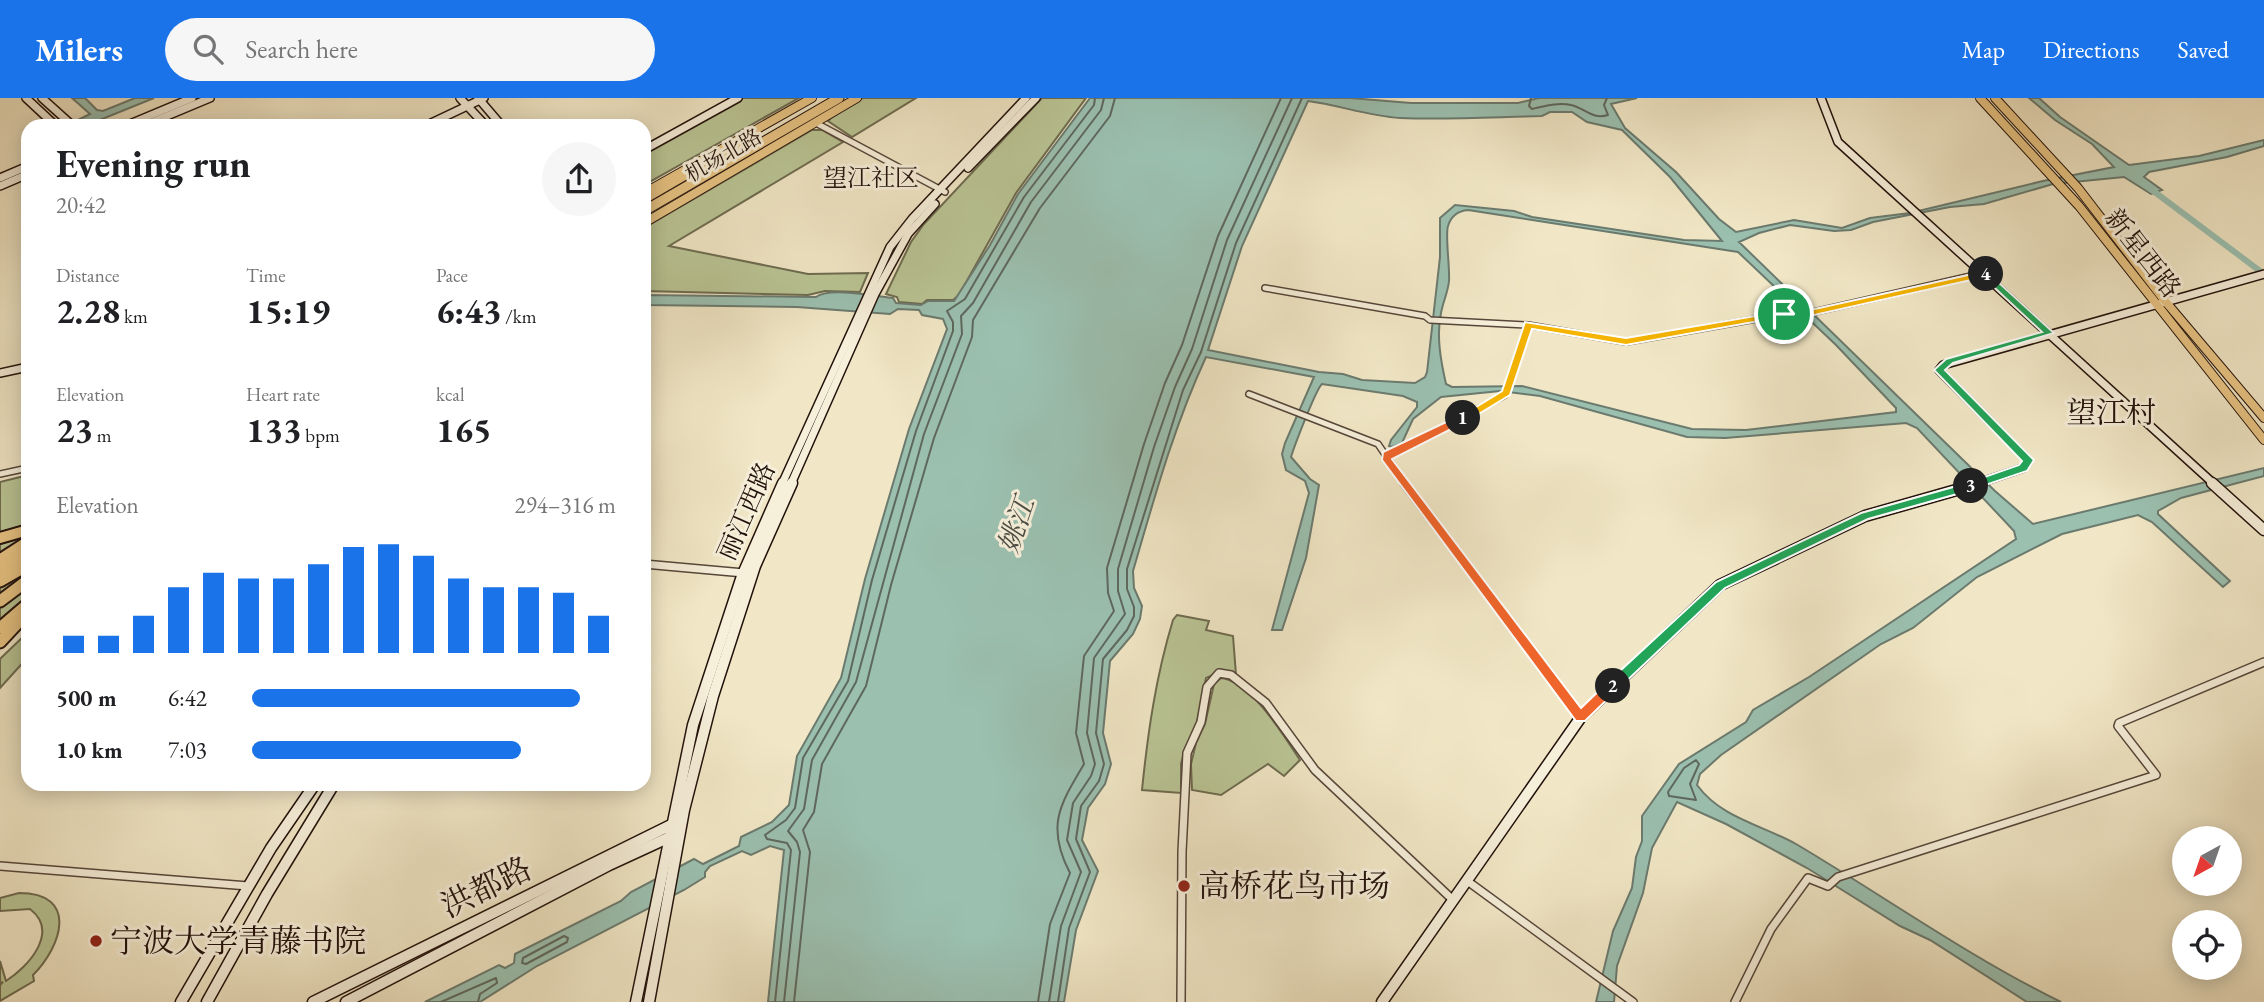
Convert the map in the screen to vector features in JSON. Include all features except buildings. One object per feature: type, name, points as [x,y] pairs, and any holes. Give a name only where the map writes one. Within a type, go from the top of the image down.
[{"type":"highway","points":[[717,163],[828,98]]},
{"type":"highway","points":[[651,196],[839,98]]},
{"type":"highway","name":"机场北路","points":[[651,201],[717,163]]},
{"type":"highway","name":"机场北路","points":[[651,208],[717,163]]},
{"type":"highway","points":[[0,561],[21,546]]},
{"type":"highway","points":[[0,561],[21,552]]},
{"type":"highway","points":[[0,570],[21,559]]},
{"type":"highway","points":[[0,581],[21,569]]},
{"type":"highway","points":[[0,593],[21,582]]},
{"type":"highway","points":[[0,602],[21,584]]},
{"type":"highway","points":[[0,602],[21,592]]},
{"type":"highway","points":[[0,628],[21,610]]},
{"type":"highway","points":[[0,642],[21,620]]},
{"type":"main road","points":[[26,98],[49,119]]},
{"type":"main road","points":[[142,119],[192,98]]},
{"type":"main road","points":[[160,119],[210,98]]},
{"type":"main road","points":[[460,98],[480,119]]},
{"type":"main road","points":[[651,146],[738,98]]},
{"type":"main road","name":"机场北路","points":[[651,189],[811,98]]},
{"type":"main road","name":"机场北路","points":[[651,219],[857,98]]},
{"type":"main road","name":"丽江西路","points":[[872,294],[890,247],[1026,98]]},
{"type":"main road","name":"丽江西路","points":[[943,190],[1036,98]]},
{"type":"main road","points":[[1821,98],[1838,142],[2264,530]]},
{"type":"main road","name":"新星西路","points":[[1980,98],[2079,206],[2264,440]]},
{"type":"main road","name":"新星西路","points":[[1995,98],[2078,188],[2165,301],[2264,418]]},
{"type":"main road","points":[[45,99],[65,119]]},
{"type":"main road","points":[[439,119],[479,99],[496,119]]},
{"type":"main road","points":[[0,178],[21,169]]},
{"type":"main road","points":[[0,186],[21,177]]},
{"type":"main road","name":"丽江西路","points":[[649,1002],[676,857],[676,829],[693,725],[748,574],[861,315]]},
{"type":"main road","points":[[1381,1002],[1581,717],[1720,585],[1865,516],[2023,468],[2028,460],[2021,451],[1939,370],[1950,361],[2049,333]]},
{"type":"main road","points":[[0,373],[21,368]]},
{"type":"main road","points":[[0,538],[21,532]]},
{"type":"main road","name":"洪都路","points":[[346,1002],[609,865],[668,839],[683,819],[713,696],[748,574]]},
{"type":"main road","points":[[181,1002],[248,886],[310,791]]},
{"type":"main road","points":[[208,1002],[260,905],[330,791]]},
{"type":"main road","name":"洪都路","points":[[313,1002],[676,829]]},
{"type":"main road","points":[[636,1002],[664,872],[668,839]]},
{"type":"street","points":[[816,123],[943,190]]},
{"type":"street","points":[[1265,288],[1425,316],[1430,320],[1528,325],[1626,342],[1784,314],[1801,315],[1984,273]]},
{"type":"street","points":[[2049,333],[2264,274]]},
{"type":"street","name":"丽江西路","points":[[861,315],[872,294]]},
{"type":"street","points":[[1387,455],[1396,453],[1505,395],[1528,325]]},
{"type":"street","points":[[1249,394],[1375,442],[1581,717]]},
{"type":"street","points":[[0,474],[21,470]]},
{"type":"street","points":[[651,565],[748,574]]},
{"type":"street","points":[[1735,1002],[1770,929],[1808,878],[1828,887],[1838,877],[2156,775],[2118,726],[2119,723],[2264,662]]},
{"type":"street","points":[[1181,1002],[1182,852],[1187,753],[1201,722],[1207,687],[1219,673],[1231,676],[1266,703],[1315,770],[1453,900]]},
{"type":"street","points":[[0,866],[248,886]]},
{"type":"street","points":[[1466,880],[1633,1002]]},
{"type":"shaded area","points":[[743,98],[799,98],[651,181],[651,148]]},
{"type":"shaded area","points":[[863,98],[916,98],[852,137],[828,121]]},
{"type":"shaded area","points":[[1042,98],[1086,98],[1016,193],[959,295],[953,300],[927,300],[922,304],[899,302],[897,297],[886,294],[911,242],[924,224]]},
{"type":"shaded area","points":[[812,130],[822,130],[843,142],[669,246],[808,274],[868,273],[860,292],[825,291],[808,295],[651,291],[651,224]]},
{"type":"shaded area","points":[[21,477],[21,528],[0,535],[0,482]]},
{"type":"shaded area","points":[[21,538],[21,613],[0,634],[0,544]]},
{"type":"shaded area","points":[[1177,615],[1209,621],[1206,630],[1233,636],[1236,675],[1225,670],[1206,678],[1197,722],[1181,764],[1181,793],[1142,790],[1157,683],[1173,620]]},
{"type":"shaded area","points":[[21,639],[21,665],[0,688],[0,659]]},
{"type":"shaded area","points":[[1221,678],[1232,681],[1255,699],[1300,760],[1284,776],[1268,764],[1221,795],[1192,790],[1191,764],[1196,743],[1205,724],[1214,684]]},
{"type":"shaded area","points":[[19,893],[38,895],[51,902],[57,911],[57,936],[43,963],[33,975],[34,981],[0,1001],[0,985],[3,982],[0,983],[0,961],[6,981],[31,958],[41,938],[42,928],[30,909],[0,911],[0,898]]},
{"type":"water","points":[[72,98],[85,98],[97,110],[103,111],[135,98],[154,98],[102,119],[80,119],[90,114]]},
{"type":"water","name":"姚江","points":[[1090,98],[1350,98],[1411,103],[1518,103],[1539,98],[1637,98],[1611,104],[1625,128],[1676,172],[1719,219],[1736,232],[1794,220],[1842,228],[1870,218],[1910,213],[2114,167],[2092,144],[2055,120],[2029,98],[2039,98],[2060,117],[2129,165],[2199,156],[2264,140],[2264,146],[2227,157],[2149,172],[2144,177],[2162,190],[2151,194],[2124,177],[2053,184],[1984,204],[1950,207],[1873,222],[1851,230],[1834,231],[1790,225],[1759,233],[1739,242],[1995,491],[2033,524],[2264,468],[2264,476],[2181,498],[2158,511],[2158,514],[2230,581],[2223,587],[2152,522],[2138,515],[2062,534],[1977,577],[1913,628],[1881,644],[1721,755],[1700,774],[1697,785],[1730,813],[1796,844],[1960,946],[2061,1002],[2027,1002],[1930,940],[1900,926],[1807,868],[1726,824],[1677,802],[1652,848],[1643,893],[1617,966],[1614,1002],[1596,1002],[1613,931],[1632,888],[1636,857],[1642,841],[1642,816],[1679,764],[1746,722],[1753,710],[1809,677],[2016,539],[2014,531],[1917,428],[1906,423],[1725,438],[1687,437],[1540,396],[1500,391],[1441,397],[1413,419],[1402,443],[1392,447],[1389,446],[1391,440],[1417,407],[1417,402],[1403,396],[1322,384],[1291,457],[1310,479],[1319,485],[1306,558],[1282,630],[1272,630],[1309,493],[1305,481],[1286,470],[1282,454],[1314,377],[1206,357],[1174,436],[1133,571],[1134,588],[1142,606],[1140,619],[1133,634],[1110,661],[1103,733],[1111,764],[1105,784],[1088,808],[1082,840],[1098,871],[1076,930],[1064,1002],[768,1002],[784,850],[770,846],[751,855],[742,851],[710,866],[705,877],[684,890],[537,966],[480,1002],[425,1002],[499,965],[505,968],[514,963],[515,954],[621,901],[631,892],[694,859],[703,864],[739,846],[741,837],[772,822],[789,805],[797,756],[841,678],[865,579],[909,429],[947,329],[943,319],[922,315],[919,310],[898,309],[890,314],[797,307],[651,305],[651,295],[816,297],[842,292],[893,298],[896,303],[921,305],[928,301],[954,301],[990,245],[1018,194]],"holes":[[[1308,101],[1400,118],[1542,116],[1550,112],[1572,112],[1587,122],[1622,130],[1670,177],[1722,241],[1684,240],[1532,217],[1514,211],[1455,205],[1440,218],[1440,257],[1427,372],[1425,377],[1415,383],[1362,380],[1343,374],[1319,372],[1208,350],[1242,246]],[[1468,210],[1738,252],[1836,345],[1896,408],[1896,412],[1746,430],[1692,429],[1522,386],[1452,387],[1446,384],[1439,340],[1440,322],[1449,281],[1447,230],[1449,222],[1458,213]]]},
{"type":"waterway","points":[[2148,187],[2264,274]]},
{"type":"place","name":"高桥花鸟市场","points":[[1184,886]]},
{"type":"place","name":"宁波大学青藤书院","points":[[96,941]]},
{"type":"district","name":"望江社区","points":[[871,177]]},
{"type":"district","name":"望江村","points":[[2111,412]]},
{"type":"route","points":[[1984,273],[2049,333],[1950,361],[1939,370],[2028,460],[2023,468],[1974,485],[1865,516],[1720,585],[1581,717],[1406,486],[1387,460],[1387,455],[1396,453],[1505,395],[1528,325],[1626,342],[1784,314],[1801,315],[1984,273]]}]
